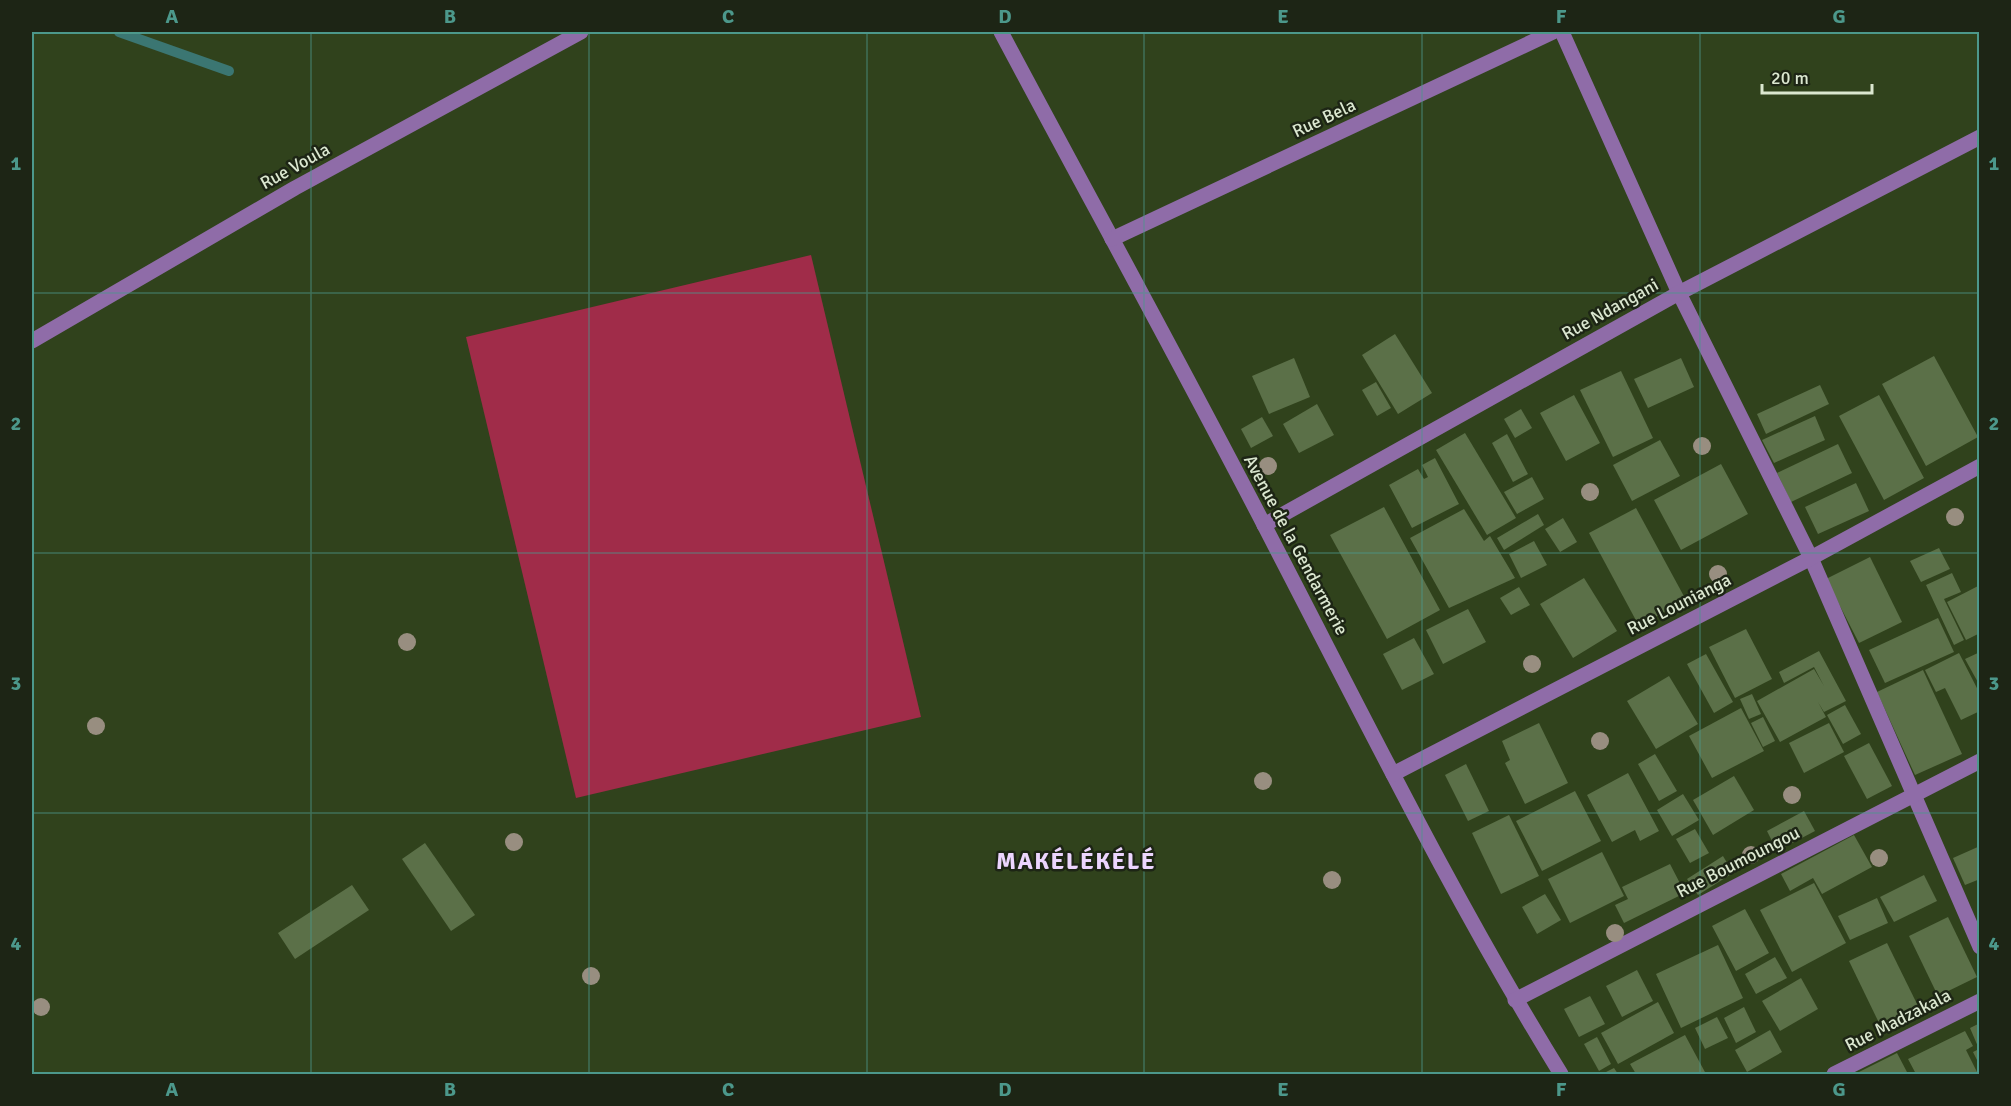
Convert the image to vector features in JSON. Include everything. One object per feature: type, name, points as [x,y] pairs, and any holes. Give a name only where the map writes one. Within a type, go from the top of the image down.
[{"type":"street","name":"Rue Voula","points":[[32,341],[295,188],[581,32]]},
{"type":"street","name":"Avenue de la Gendarmerie","points":[[1001,32],[1515,1000],[1561,1074]]},
{"type":"street","name":"Rue Bela","points":[[1112,239],[1553,32]]},
{"type":"street","points":[[1562,32],[1679,292],[1811,558],[1980,946]]},
{"type":"street","name":"Rue Ndangani","points":[[1264,525],[1679,292],[1980,137]]},
{"type":"street","name":"Rue Lounianga","points":[[1394,774],[1811,558],[1980,466]]},
{"type":"street","name":"Rue Boumoungou","points":[[1515,1000],[1980,760]]},
{"type":"street","name":"Rue Madzakala","points":[[1834,1074],[1980,1001]]},
{"type":"shaded area","points":[[811,255],[921,717],[576,798],[466,337]]},
{"type":"building","points":[[1395,334],[1432,393],[1398,414],[1362,355]]},
{"type":"building","points":[[1934,356],[1978,437],[1926,466],[1882,384]]},
{"type":"building","points":[[1294,358],[1310,397],[1269,414],[1252,376]]},
{"type":"building","points":[[1681,358],[1694,387],[1648,408],[1634,379]]},
{"type":"building","points":[[1621,371],[1653,438],[1613,457],[1580,390]]},
{"type":"building","points":[[1376,382],[1391,408],[1377,416],[1362,390]]},
{"type":"building","points":[[1820,385],[1829,404],[1766,434],[1757,414]]},
{"type":"building","points":[[1574,395],[1600,443],[1566,461],[1540,413]]},
{"type":"building","points":[[1879,395],[1924,478],[1884,500],[1839,416]]},
{"type":"building","points":[[1317,404],[1334,435],[1299,453],[1283,424]]},
{"type":"building","points":[[1521,409],[1532,428],[1515,438],[1504,419]]},
{"type":"building","points":[[1815,416],[1825,440],[1774,463],[1762,440]]},
{"type":"building","points":[[1262,417],[1273,436],[1251,448],[1241,429]]},
{"type":"building","points":[[1465,433],[1516,518],[1487,535],[1436,450]]},
{"type":"building","points":[[1507,434],[1528,474],[1513,482],[1492,443]]},
{"type":"building","points":[[1660,440],[1680,476],[1632,501],[1613,465]]},
{"type":"building","points":[[1838,444],[1852,473],[1791,502],[1777,473]]},
{"type":"building","points":[[1435,458],[1459,504],[1412,528],[1389,485],[1418,469],[1424,479],[1428,477],[1422,465]]},
{"type":"building","points":[[1721,464],[1748,514],[1681,550],[1654,500]]},
{"type":"building","points":[[1532,477],[1544,499],[1517,514],[1504,492]]},
{"type":"building","points":[[1856,483],[1869,511],[1818,534],[1805,507]]},
{"type":"building","points":[[1384,507],[1440,610],[1387,639],[1330,535]]},
{"type":"building","points":[[1636,508],[1686,600],[1639,626],[1589,533]]},
{"type":"building","points":[[1464,509],[1484,541],[1490,536],[1515,578],[1449,608],[1410,538]]},
{"type":"building","points":[[1538,514],[1544,525],[1504,550],[1497,538]]},
{"type":"building","points":[[1563,518],[1577,542],[1560,552],[1545,529]]},
{"type":"building","points":[[1534,541],[1547,565],[1521,578],[1509,554]]},
{"type":"building","points":[[1939,548],[1950,569],[1921,582],[1910,561]]},
{"type":"building","points":[[1870,557],[1902,622],[1859,643],[1826,579]]},
{"type":"building","points":[[1952,573],[1961,592],[1944,599],[1964,640],[1954,645],[1926,585]]},
{"type":"building","points":[[1584,578],[1617,631],[1573,658],[1540,604]]},
{"type":"building","points":[[1980,585],[1980,633],[1966,640],[1947,602]]},
{"type":"building","points":[[1519,587],[1530,605],[1511,615],[1500,598]]},
{"type":"building","points":[[1468,609],[1486,642],[1443,664],[1426,630]]},
{"type":"building","points":[[1938,618],[1954,652],[1885,683],[1869,650]]},
{"type":"building","points":[[1746,629],[1772,679],[1735,698],[1709,647]]},
{"type":"building","points":[[1414,638],[1434,674],[1402,690],[1383,654]]},
{"type":"building","points":[[1819,651],[1846,701],[1824,712],[1818,702],[1826,717],[1780,742],[1757,701],[1814,669],[1824,686],[1814,667],[1784,683],[1779,672]]},
{"type":"building","points":[[1980,652],[1980,686],[1965,659]]},
{"type":"building","points":[[1959,653],[1980,694],[1980,711],[1961,720],[1945,688],[1936,692],[1925,670]]},
{"type":"building","points":[[1706,654],[1733,702],[1714,713],[1687,664]]},
{"type":"building","points":[[1923,670],[1962,754],[1915,775],[1877,692]]},
{"type":"building","points":[[1669,676],[1698,724],[1656,749],[1627,701]]},
{"type":"building","points":[[1752,694],[1761,714],[1749,719],[1740,699]]},
{"type":"building","points":[[1845,705],[1861,734],[1843,744],[1827,715]]},
{"type":"building","points":[[1741,708],[1764,751],[1712,778],[1689,736]]},
{"type":"building","points":[[1763,717],[1775,741],[1763,747],[1751,723]]},
{"type":"building","points":[[1539,723],[1568,783],[1525,804],[1505,763],[1510,760],[1502,741]]},
{"type":"building","points":[[1829,723],[1844,752],[1804,773],[1789,743]]},
{"type":"building","points":[[1869,743],[1892,786],[1867,799],[1844,756]]},
{"type":"building","points":[[1655,754],[1677,791],[1659,801],[1638,764]]},
{"type":"building","points":[[1466,764],[1489,811],[1468,821],[1445,775]]},
{"type":"building","points":[[1628,773],[1659,831],[1640,841],[1635,830],[1612,842],[1587,795]]},
{"type":"building","points":[[1734,776],[1754,810],[1713,835],[1693,800]]},
{"type":"building","points":[[1575,791],[1601,841],[1542,871],[1516,821]]},
{"type":"building","points":[[1683,794],[1699,820],[1672,836],[1657,810]]},
{"type":"building","points":[[1804,811],[1815,831],[1777,851],[1767,831]]},
{"type":"building","points":[[1509,815],[1539,876],[1501,894],[1472,833]]},
{"type":"building","points":[[1695,829],[1709,853],[1690,863],[1676,839]]},
{"type":"building","points":[[1854,835],[1872,867],[1822,894],[1813,878],[1790,891],[1781,874]]},
{"type":"building","points":[[425,843],[475,915],[451,931],[402,859]]},
{"type":"building","points":[[1980,846],[1980,879],[1965,885],[1953,858]]},
{"type":"building","points":[[1602,852],[1624,896],[1570,923],[1548,879]]},
{"type":"building","points":[[1723,856],[1733,873],[1698,895],[1687,879]]},
{"type":"building","points":[[1670,864],[1685,893],[1624,923],[1615,905],[1628,899],[1622,887]]},
{"type":"building","points":[[1924,875],[1937,901],[1894,922],[1880,897]]},
{"type":"building","points":[[1814,883],[1846,943],[1792,972],[1760,910]]},
{"type":"building","points":[[352,885],[369,910],[295,959],[278,933]]},
{"type":"building","points":[[1545,894],[1561,920],[1537,934],[1522,907]]},
{"type":"building","points":[[1877,898],[1888,923],[1850,940],[1838,916]]},
{"type":"building","points":[[1745,909],[1769,953],[1736,971],[1712,926]]},
{"type":"building","points":[[1948,917],[1977,977],[1938,996],[1909,936]]},
{"type":"building","points":[[1887,943],[1919,1008],[1881,1027],[1849,961]]},
{"type":"building","points":[[1718,945],[1743,998],[1681,1028],[1656,974]]},
{"type":"building","points":[[1775,957],[1787,978],[1756,994],[1745,974]]},
{"type":"building","points":[[1637,970],[1653,1001],[1622,1017],[1606,986]]},
{"type":"building","points":[[1801,978],[1818,1009],[1780,1031],[1762,1001]]},
{"type":"building","points":[[1590,996],[1605,1024],[1579,1037],[1564,1009]]},
{"type":"building","points":[[1658,1002],[1674,1033],[1618,1064],[1601,1033]]},
{"type":"building","points":[[1744,1007],[1756,1032],[1736,1043],[1724,1018]]},
{"type":"building","points":[[1717,1017],[1728,1038],[1705,1049],[1695,1028]]},
{"type":"building","points":[[1980,1023],[1980,1066],[1973,1052],[1979,1049],[1970,1028]]},
{"type":"building","points":[[1770,1030],[1782,1052],[1747,1072],[1735,1050]]},
{"type":"building","points":[[1965,1031],[1973,1046],[1966,1050],[1978,1074],[1916,1074],[1908,1059]]},
{"type":"building","points":[[1685,1035],[1706,1074],[1636,1074],[1630,1064]]},
{"type":"building","points":[[1597,1037],[1611,1064],[1599,1071],[1584,1044]]},
{"type":"building","points":[[1897,1053],[1908,1074],[1855,1074]]},
{"type":"building","points":[[1614,1068],[1618,1074],[1602,1074]]},
{"type":"waterway","points":[[119,32],[229,71]]},
{"type":"district","name":"MAKÉLÉKÉLÉ","points":[[1076,861]]}]
